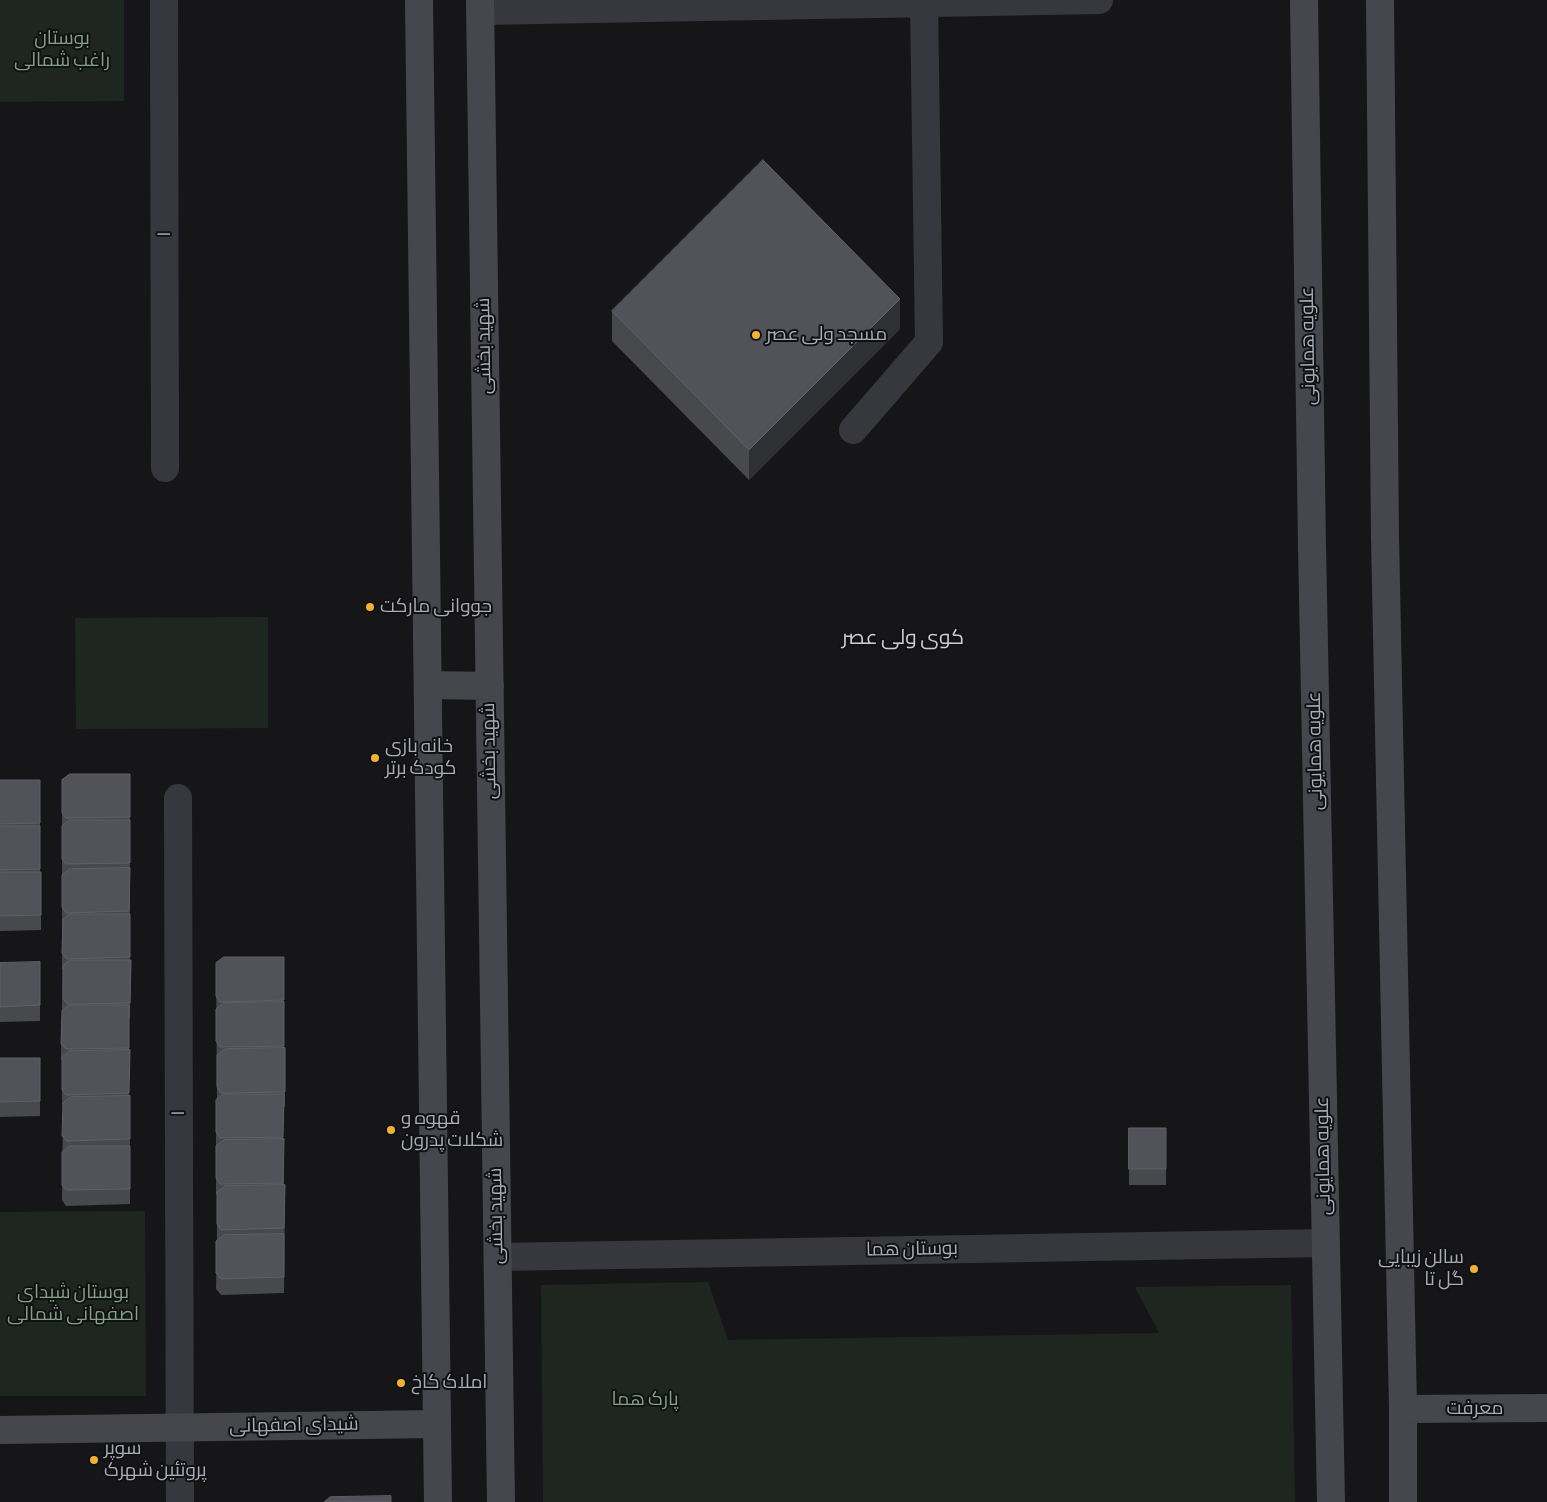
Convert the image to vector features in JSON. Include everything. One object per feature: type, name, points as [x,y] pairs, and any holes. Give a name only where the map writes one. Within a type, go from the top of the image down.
[{"type":"street","name":"۱","points":[[164,0],[166,468]]},
{"type":"street","points":[[419,0],[438,1502]]},
{"type":"street","points":[[480,5],[924,3],[1099,0]]},
{"type":"street","name":"علویه همایونی","points":[[1304,0],[1312,556],[1331,1502]]},
{"type":"street","points":[[1380,0],[1385,537],[1403,1409],[1403,1502]]},
{"type":"street","points":[[853,430],[928,342],[924,3]]},
{"type":"street","name":"شهید بخشی","points":[[480,5],[501,1502]]},
{"type":"street","points":[[428,685],[490,686]]},
{"type":"street","name":"۱","points":[[178,798],[180,1502]]},
{"type":"street","name":"بوستان هما","points":[[498,1257],[1326,1242]]},
{"type":"street","name":"معرفت","points":[[1403,1409],[1547,1408]]},
{"type":"street","name":"شیدای اصفهانی","points":[[0,1430],[437,1424]]},
{"type":"green space","name":"بوستان راغب شمالی","points":[[0,0],[124,0],[124,101],[0,102]]},
{"type":"green space","points":[[268,617],[268,728],[76,729],[75,618]]},
{"type":"green space","name":"بوستان شیدای اصفهانی شمالی","points":[[145,1211],[146,1396],[0,1396],[0,1212]]},
{"type":"green space","name":"پارک هما","points":[[708,1282],[728,1340],[1159,1333],[1135,1287],[1291,1285],[1295,1502],[543,1502],[541,1285]]},
{"type":"building","name":"مسجد ولی عصر","points":[[763,160],[900,299],[749,450],[612,311]]},
{"type":"building","points":[[70,774],[130,774],[130,817],[66,818],[62,813],[62,780]]},
{"type":"building","points":[[0,780],[40,780],[40,823],[0,824]]},
{"type":"building","points":[[70,820],[130,820],[130,863],[66,864],[62,859],[62,826]]},
{"type":"building","points":[[0,826],[40,826],[40,869],[0,870]]},
{"type":"building","points":[[130,868],[129,911],[66,913],[62,907],[62,875],[70,869]]},
{"type":"building","points":[[0,872],[41,872],[41,915],[0,916]]},
{"type":"building","points":[[70,914],[130,914],[130,957],[67,959],[62,953],[63,920]]},
{"type":"building","points":[[224,957],[284,957],[284,1000],[220,1002],[216,996],[216,963]]},
{"type":"building","points":[[71,960],[131,960],[130,1003],[68,1004],[63,999],[63,966]]},
{"type":"building","points":[[40,962],[40,1005],[0,1007],[0,963]]},
{"type":"building","points":[[284,1002],[284,1046],[220,1047],[216,1041],[216,1009],[224,1003]]},
{"type":"building","points":[[69,1005],[129,1005],[129,1048],[66,1049],[61,1044],[62,1011]]},
{"type":"building","points":[[285,1048],[285,1092],[221,1093],[217,1087],[217,1055],[225,1049]]},
{"type":"building","points":[[130,1050],[129,1093],[66,1095],[62,1090],[62,1057],[70,1051]]},
{"type":"building","points":[[0,1058],[40,1058],[40,1101],[0,1102]]},
{"type":"building","points":[[224,1094],[284,1094],[283,1137],[220,1138],[216,1132],[216,1100]]},
{"type":"building","points":[[130,1096],[130,1139],[67,1141],[62,1136],[63,1103],[70,1097]]},
{"type":"building","points":[[1129,1128],[1166,1128],[1166,1169],[1129,1169]]},
{"type":"building","points":[[284,1139],[283,1183],[220,1184],[216,1178],[216,1146],[224,1140]]},
{"type":"building","points":[[70,1146],[130,1146],[130,1189],[66,1190],[62,1185],[62,1152]]},
{"type":"building","points":[[285,1185],[284,1228],[221,1230],[217,1224],[217,1192],[225,1186]]},
{"type":"building","points":[[284,1234],[284,1277],[221,1279],[216,1273],[216,1241],[224,1235]]},
{"type":"building","points":[[391,1496],[391,1502],[324,1502],[330,1497]]},
{"type":"place","name":"مسجد ولی عصر","points":[[756,335]]},
{"type":"place","name":"جووانی مارکت","points":[[370,607]]},
{"type":"place","name":"خانه بازی کودک برتر","points":[[375,758]]},
{"type":"place","name":"قهوه ‌و شکلات پدرون","points":[[391,1130]]},
{"type":"place","name":"سالن زیبایی گل تا","points":[[1474,1269]]},
{"type":"place","name":"املاک کاخ","points":[[401,1383]]},
{"type":"place","name":"سوپر پروتئین شهرک","points":[[94,1460]]},
{"type":"district","name":"کوی ولی عصر","points":[[903,639]]}]
